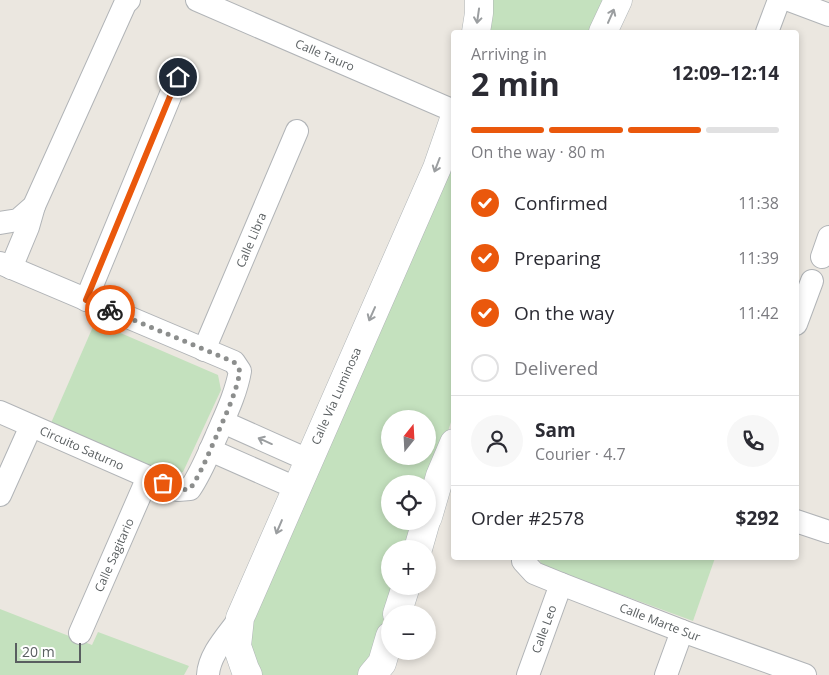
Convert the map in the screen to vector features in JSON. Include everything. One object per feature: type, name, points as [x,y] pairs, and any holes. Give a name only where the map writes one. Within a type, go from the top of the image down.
[{"type":"street","points":[[6,266],[28,227],[34,206],[125,4],[129,0]]},
{"type":"street","name":"Calle Tauro","points":[[197,0],[451,110]]},
{"type":"street","points":[[476,30],[479,0]]},
{"type":"street","points":[[604,30],[618,0]]},
{"type":"street","points":[[769,30],[780,0]]},
{"type":"street","points":[[789,0],[829,15]]},
{"type":"street","points":[[86,300],[178,77]]},
{"type":"street","name":"Calle Vía Luminosa","points":[[248,675],[237,646],[240,618],[437,168],[451,128]]},
{"type":"street","name":"Calle Libra","points":[[204,350],[297,131]]},
{"type":"street","points":[[0,223],[18,220],[34,206]]},
{"type":"street","name":"Circuito Saturno","points":[[0,412],[178,490],[190,489],[223,422],[238,382],[240,371],[234,362],[6,266]]},
{"type":"street","points":[[799,316],[812,281]]},
{"type":"street","points":[[223,422],[308,460]]},
{"type":"street","points":[[0,495],[31,426]]},
{"type":"street","points":[[210,450],[296,488]]},
{"type":"street","points":[[436,501],[447,479],[451,458]]},
{"type":"street","name":"Calle Sagitario","points":[[80,633],[148,477]]},
{"type":"street","points":[[799,522],[829,532]]},
{"type":"street","name":"Calle Marte Sur","points":[[523,560],[534,572],[561,584],[682,631],[804,675]]},
{"type":"street","name":"Calle Leo","points":[[528,675],[561,584]]},
{"type":"street","points":[[208,675],[208,666],[220,645],[240,618]]},
{"type":"street","points":[[666,675],[682,631]]},
{"type":"green space","points":[[490,0],[606,0],[593,30],[489,30]]},
{"type":"green space","points":[[451,160],[451,422],[433,475],[381,475],[381,530],[414,530],[411,540],[381,540],[381,595],[392,595],[389,605],[381,605],[381,628],[367,669],[362,675],[258,675],[249,659],[247,622]]},
{"type":"green space","points":[[95,322],[218,375],[221,390],[183,472],[170,475],[51,423]]},
{"type":"green space","points":[[539,560],[714,560],[693,621],[543,566]]},
{"type":"green space","points":[[0,609],[92,645],[98,632],[189,666],[184,675],[0,675]]},
{"type":"way so far","points":[[110,310],[234,362],[240,371],[238,382],[223,422],[190,489],[178,490],[163,483]]},
{"type":"route","points":[[110,310],[86,300],[178,77]]}]
